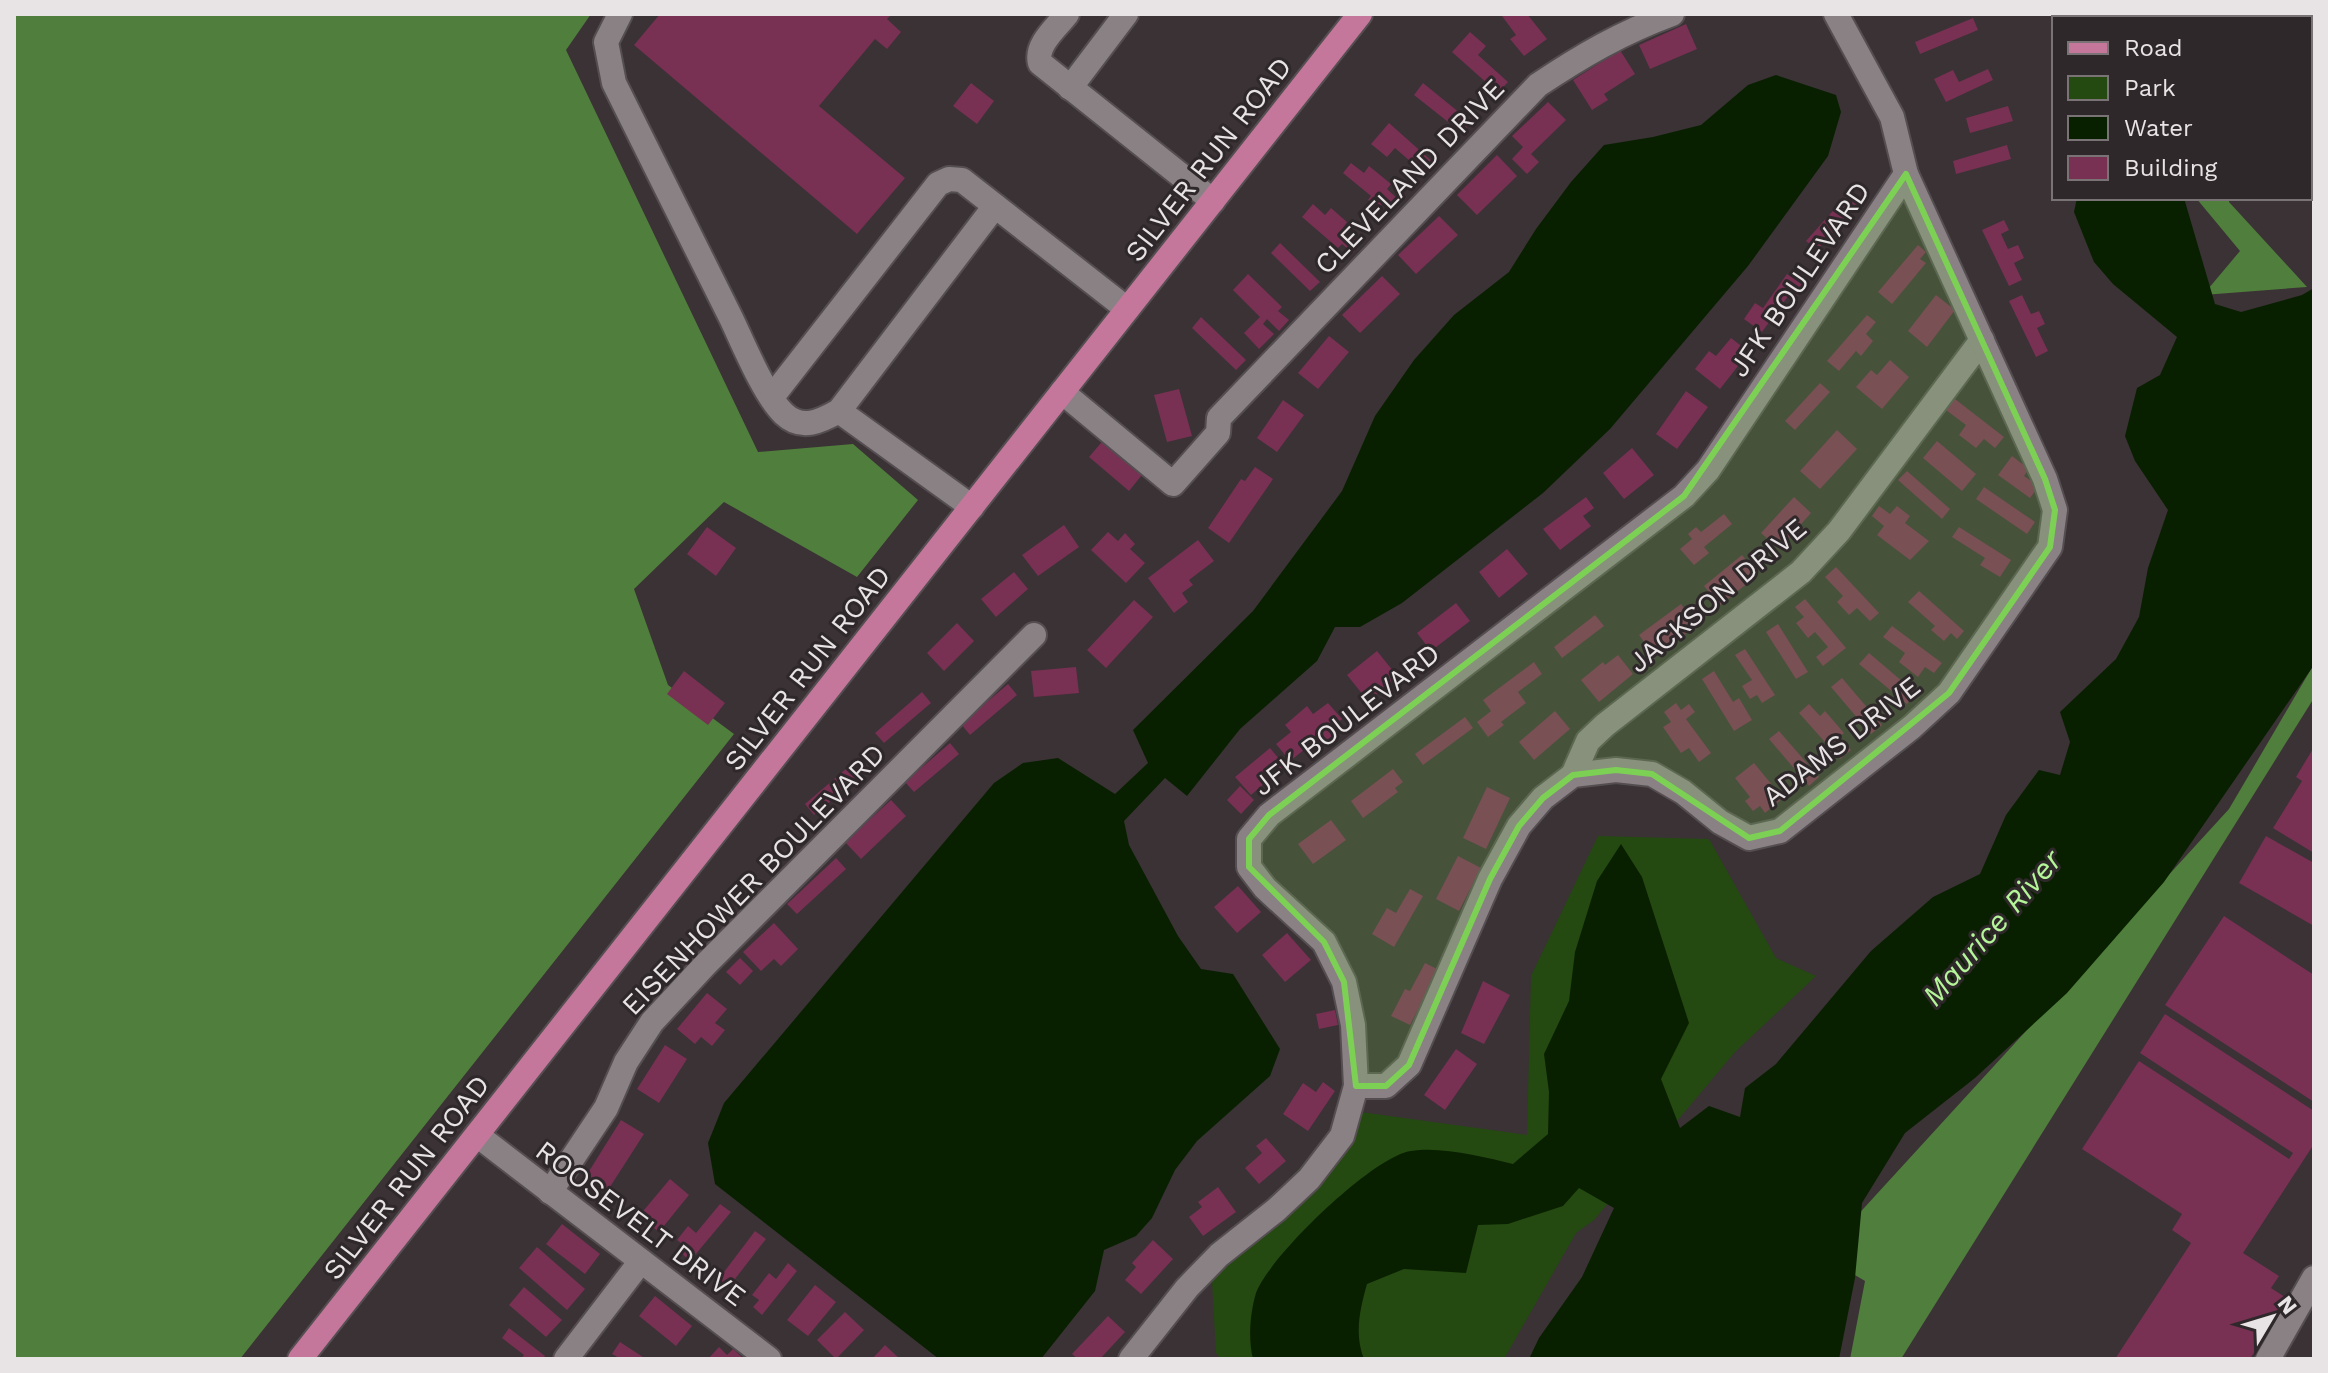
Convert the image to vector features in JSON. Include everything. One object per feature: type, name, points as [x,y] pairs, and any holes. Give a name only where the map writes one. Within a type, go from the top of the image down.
[{"type":"main road","name":"SILVER RUN ROAD","points":[[300,1359],[1213,201],[1352,17]]},
{"type":"street","points":[[620,14],[606,42],[614,83],[772,397],[783,413],[795,421],[807,424],[839,411],[995,206]]},
{"type":"street","points":[[1067,14],[1038,54],[1040,63],[1213,201]]},
{"type":"street","points":[[1070,88],[1126,14]]},
{"type":"street","name":"CLEVELAND DRIVE","points":[[1062,392],[1173,484],[1218,433],[1219,418],[1538,85],[1590,50],[1638,26],[1672,14]]},
{"type":"street","name":"ADAMS DRIVE","points":[[1573,775],[1616,770],[1652,774],[1683,792],[1720,822],[1749,838],[1780,831],[1912,727],[1949,693],[2050,547],[2055,510],[2045,479],[1906,174],[1892,117],[1836,14]]},
{"type":"street","name":"JFK BOULEVARD","points":[[1131,1359],[1187,1288],[1219,1255],[1309,1179],[1342,1136],[1356,1086],[1353,1025],[1344,982],[1324,942],[1265,888],[1249,867],[1249,839],[1269,815],[1684,496],[1708,470],[1906,174]]},
{"type":"street","points":[[772,397],[938,184],[949,179],[962,180],[1127,309]]},
{"type":"street","name":"JACKSON DRIVE","points":[[1573,775],[1588,741],[1605,725],[1801,572],[1839,531],[1982,340]]},
{"type":"street","points":[[839,411],[972,507]]},
{"type":"street","name":"EISENHOWER BOULEVARD","points":[[550,1192],[606,1108],[626,1062],[652,1022],[1034,635]]},
{"type":"street","points":[[1356,1086],[1386,1086],[1409,1065],[1490,879],[1519,826],[1543,798],[1573,775]]},
{"type":"street","name":"ROOSEVELT DRIVE","points":[[477,1135],[769,1359]]},
{"type":"street","points":[[566,1359],[641,1261]]},
{"type":"street","points":[[2268,1359],[2314,1278]]},
{"type":"highlighted area","points":[[1906,174],[2045,479],[2055,510],[2050,547],[1949,693],[1780,831],[1749,838],[1652,774],[1616,770],[1573,775],[1543,798],[1519,826],[1490,879],[1409,1065],[1386,1086],[1356,1086],[1344,982],[1324,942],[1249,867],[1249,839],[1269,815],[1684,496]]},
{"type":"green space","points":[[14,14],[591,14],[566,50],[758,452],[853,444],[918,500],[857,577],[724,502],[634,589],[668,685],[734,734],[240,1359],[14,1359]]},
{"type":"green space","points":[[2198,200],[2229,200],[2307,287],[2203,295],[2240,251]]},
{"type":"green space","points":[[2314,664],[2314,698],[1901,1359],[1850,1359],[1865,1281],[1821,1255],[2229,809]]},
{"type":"green space","points":[[1598,836],[1709,839],[1776,958],[1816,976],[1735,1052],[1594,1220],[1576,1233],[1504,1359],[1221,1359],[1216,1353],[1211,1263],[1353,1111],[1527,1135],[1531,976]]},
{"type":"water","points":[[1776,75],[1836,95],[1841,112],[1828,156],[1748,266],[1610,429],[1543,493],[1402,603],[1360,627],[1335,627],[1317,661],[1240,729],[1187,796],[1165,778],[1124,821],[1129,845],[1178,936],[1201,969],[1233,974],[1280,1049],[1270,1076],[1197,1141],[1175,1170],[1152,1218],[1136,1236],[1104,1250],[1095,1291],[1041,1359],[939,1359],[715,1184],[708,1143],[724,1103],[994,783],[1023,763],[1058,758],[1115,794],[1148,763],[1133,730],[1253,611],[1342,491],[1375,416],[1414,360],[1454,315],[1509,272],[1571,182],[1604,145],[1701,125],[1748,85]]},
{"type":"water","name":"Maurice River","points":[[2077,200],[2185,200],[2215,304],[2241,312],[2302,295],[2314,288],[2314,665],[2164,882],[2067,993],[1975,1078],[1905,1133],[1862,1203],[1855,1278],[1839,1359],[1529,1359],[1539,1338],[1582,1277],[1614,1208],[1579,1188],[1563,1206],[1508,1224],[1478,1225],[1466,1273],[1404,1269],[1367,1284],[1359,1331],[1364,1359],[1253,1359],[1250,1335],[1252,1309],[1265,1277],[1280,1256],[1324,1210],[1373,1170],[1394,1157],[1423,1150],[1462,1153],[1513,1164],[1548,1134],[1549,1092],[1544,1054],[1569,1001],[1575,952],[1597,881],[1621,844],[1642,877],[1689,1023],[1661,1079],[1680,1128],[1709,1106],[1740,1117],[1745,1088],[1776,1064],[1871,951],[1933,897],[1980,874],[2006,815],[2039,770],[2060,775],[2070,742],[2060,712],[2116,659],[2139,617],[2148,568],[2168,510],[2135,461],[2125,436],[2137,388],[2160,375],[2177,337],[2113,284],[2094,262],[2074,212]]},
{"type":"building","points":[[660,14],[892,14],[887,19],[901,32],[887,49],[875,39],[819,106],[905,178],[857,234],[634,45]]},
{"type":"building","points":[[1527,14],[1547,39],[1524,56],[1510,39],[1516,35],[1502,16]]},
{"type":"building","points":[[2122,14],[2235,14],[2234,16],[2120,16]]},
{"type":"building","points":[[2309,14],[2312,16],[2250,16]]},
{"type":"building","points":[[2312,16],[2314,18],[2312,118]]},
{"type":"building","points":[[1973,18],[1978,30],[1920,54],[1915,42]]},
{"type":"building","points":[[1686,24],[1697,49],[1650,69],[1639,45]]},
{"type":"building","points":[[1470,32],[1486,46],[1478,55],[1508,82],[1498,93],[1452,52]]},
{"type":"building","points":[[1620,50],[1635,74],[1604,94],[1608,100],[1592,110],[1573,80]]},
{"type":"building","points":[[1988,69],[1993,80],[1946,102],[1934,79],[1953,70],[1959,82]]},
{"type":"building","points":[[971,83],[994,101],[977,124],[953,106]]},
{"type":"building","points":[[1423,83],[1471,122],[1462,133],[1414,95]]},
{"type":"building","points":[[1548,102],[1566,120],[1531,154],[1539,162],[1527,174],[1512,159],[1523,147],[1512,136]]},
{"type":"building","points":[[2008,106],[2013,121],[1970,133],[1966,118]]},
{"type":"building","points":[[1389,123],[1435,164],[1426,175],[1395,148],[1387,157],[1371,144]]},
{"type":"building","points":[[2007,145],[2011,159],[1956,174],[1953,161]]},
{"type":"building","points":[[1497,155],[1517,176],[1477,215],[1457,195]]},
{"type":"building","points":[[1351,163],[1364,173],[1369,166],[1391,184],[1387,189],[1400,201],[1392,211],[1382,204],[1378,208],[1368,200],[1371,196],[1343,173]]},
{"type":"building","points":[[1847,195],[1858,204],[1817,250],[1806,241]]},
{"type":"building","points":[[1313,204],[1325,215],[1331,208],[1347,222],[1343,228],[1361,243],[1353,253],[1342,244],[1338,248],[1302,217]]},
{"type":"building","points":[[1439,216],[1458,235],[1416,274],[1398,255]]},
{"type":"building","points":[[2004,220],[2009,230],[2001,234],[2008,249],[2018,245],[2024,258],[2014,263],[2022,280],[2009,286],[1982,230]]},
{"type":"building","points":[[1280,243],[1320,282],[1310,291],[1271,253]]},
{"type":"building","points":[[1918,245],[1926,252],[1920,259],[1926,263],[1892,304],[1878,292]]},
{"type":"building","points":[[1248,274],[1282,307],[1278,311],[1289,320],[1279,331],[1267,319],[1263,324],[1274,334],[1259,349],[1244,333],[1260,317],[1233,290]]},
{"type":"building","points":[[1787,274],[1804,286],[1795,299],[1789,295],[1762,332],[1744,319],[1755,303],[1763,308]]},
{"type":"building","points":[[1382,276],[1400,294],[1360,333],[1342,315]]},
{"type":"building","points":[[1936,295],[1955,310],[1927,347],[1908,331]]},
{"type":"building","points":[[2022,295],[2031,314],[2039,311],[2045,324],[2037,328],[2048,351],[2036,357],[2009,301]]},
{"type":"building","points":[[1867,315],[1876,322],[1866,334],[1873,341],[1861,356],[1856,351],[1839,371],[1827,361]]},
{"type":"building","points":[[1201,317],[1246,360],[1236,370],[1192,328]]},
{"type":"building","points":[[1329,336],[1349,352],[1318,389],[1298,373]]},
{"type":"building","points":[[1731,338],[1749,352],[1720,389],[1695,369],[1709,351],[1716,356]]},
{"type":"building","points":[[1890,360],[1909,377],[1882,409],[1856,387],[1871,370],[1877,375]]},
{"type":"building","points":[[1820,383],[1830,392],[1795,430],[1785,421]]},
{"type":"building","points":[[1179,389],[1192,436],[1167,442],[1154,395]]},
{"type":"building","points":[[1686,391],[1708,407],[1677,449],[1656,434]]},
{"type":"building","points":[[1955,399],[2004,437],[1995,448],[1984,439],[1976,448],[1959,435],[1966,425],[1946,410]]},
{"type":"building","points":[[1283,400],[1304,415],[1277,452],[1257,438]]},
{"type":"building","points":[[1837,430],[1857,449],[1820,489],[1800,471]]},
{"type":"building","points":[[1106,437],[1146,470],[1129,491],[1089,457]]},
{"type":"building","points":[[1937,441],[1976,474],[1962,491],[1923,458]]},
{"type":"building","points":[[1632,448],[1654,475],[1624,499],[1603,473]]},
{"type":"building","points":[[2012,456],[2029,469],[2024,476],[2039,486],[2030,498],[1998,475]]},
{"type":"building","points":[[1255,467],[1273,479],[1229,543],[1208,528],[1241,479],[1245,481]]},
{"type":"building","points":[[1907,471],[1950,509],[1942,519],[1898,480]]},
{"type":"building","points":[[1984,487],[2035,522],[2027,534],[1976,499]]},
{"type":"building","points":[[1586,497],[1594,508],[1583,516],[1591,526],[1560,550],[1543,529]]},
{"type":"building","points":[[1794,497],[1811,513],[1779,549],[1761,533]]},
{"type":"building","points":[[1879,506],[1890,514],[1897,506],[1910,516],[1905,523],[1929,541],[1910,560],[1877,535],[1884,526],[1872,516]]},
{"type":"building","points":[[1724,514],[1732,524],[1704,547],[1709,553],[1694,565],[1680,549],[1692,539],[1688,534],[1696,527],[1701,532]]},
{"type":"building","points":[[1064,525],[1079,547],[1038,576],[1022,555]]},
{"type":"building","points":[[707,527],[736,548],[716,576],[687,554]]},
{"type":"building","points":[[1959,527],[2011,560],[2000,577],[1980,565],[1985,558],[1952,537]]},
{"type":"building","points":[[1108,532],[1118,541],[1125,533],[1135,544],[1130,549],[1145,563],[1126,583],[1091,550]]},
{"type":"building","points":[[1198,540],[1214,561],[1189,580],[1193,585],[1182,593],[1188,602],[1174,613],[1148,578]]},
{"type":"building","points":[[1507,549],[1528,574],[1499,598],[1479,572]]},
{"type":"building","points":[[1742,555],[1758,575],[1720,605],[1704,586]]},
{"type":"building","points":[[1836,567],[1879,613],[1870,621],[1857,608],[1849,615],[1837,602],[1843,596],[1825,577]]},
{"type":"building","points":[[1014,572],[1028,589],[996,617],[981,599]]},
{"type":"building","points":[[1919,591],[1964,631],[1957,639],[1951,633],[1944,641],[1931,630],[1935,626],[1908,602]]},
{"type":"building","points":[[1805,599],[1846,648],[1823,666],[1816,657],[1828,647],[1815,632],[1808,638],[1796,623],[1804,617],[1795,607]]},
{"type":"building","points":[[1134,600],[1153,617],[1106,668],[1087,650]]},
{"type":"building","points":[[1456,603],[1470,621],[1431,651],[1417,633]]},
{"type":"building","points":[[1681,604],[1697,625],[1655,657],[1639,635]]},
{"type":"building","points":[[1595,615],[1604,626],[1562,658],[1554,647]]},
{"type":"building","points":[[957,623],[974,641],[944,671],[927,653]]},
{"type":"building","points":[[1778,624],[1808,672],[1796,679],[1766,632]]},
{"type":"building","points":[[1892,626],[1942,663],[1934,673],[1925,667],[1918,677],[1899,662],[1905,653],[1883,637]]},
{"type":"building","points":[[1745,649],[1775,695],[1762,703],[1757,695],[1750,699],[1742,686],[1752,680],[1735,655]]},
{"type":"building","points":[[1377,651],[1398,677],[1368,701],[1347,675]]},
{"type":"building","points":[[1869,653],[1916,693],[1907,704],[1859,664]]},
{"type":"building","points":[[1618,655],[1633,674],[1599,702],[1581,680],[1603,662],[1605,665]]},
{"type":"building","points":[[1534,662],[1542,674],[1518,692],[1526,703],[1501,722],[1504,725],[1488,737],[1477,722],[1491,711],[1483,700]]},
{"type":"building","points":[[1076,667],[1079,693],[1034,697],[1031,671]]},
{"type":"building","points":[[684,671],[725,703],[708,725],[667,694]]},
{"type":"building","points":[[1714,671],[1733,702],[1739,698],[1752,720],[1734,731],[1702,679]]},
{"type":"building","points":[[1842,678],[1882,725],[1871,734],[1831,687]]},
{"type":"building","points":[[1008,684],[1017,695],[970,735],[961,724]]},
{"type":"building","points":[[922,692],[931,703],[884,743],[875,733]]},
{"type":"building","points":[[1328,703],[1342,719],[1332,728],[1336,733],[1323,743],[1319,738],[1290,761],[1276,744],[1291,732],[1285,725],[1307,706],[1313,714]]},
{"type":"building","points":[[1676,703],[1681,710],[1689,704],[1695,712],[1686,719],[1711,753],[1699,762],[1689,748],[1681,753],[1663,727],[1671,722],[1664,712]]},
{"type":"building","points":[[1809,704],[1820,716],[1825,711],[1844,733],[1839,737],[1851,750],[1840,759],[1799,713]]},
{"type":"building","points":[[1555,711],[1570,729],[1534,760],[1519,742]]},
{"type":"building","points":[[1465,717],[1473,728],[1423,765],[1415,754]]},
{"type":"building","points":[[1779,731],[1819,777],[1809,786],[1769,739]]},
{"type":"building","points":[[950,743],[959,754],[914,792],[905,782]]},
{"type":"building","points":[[2314,747],[2314,853],[2273,828],[2302,781],[2296,777]]},
{"type":"building","points":[[1270,748],[1285,766],[1251,795],[1235,777]]},
{"type":"building","points":[[1754,763],[1783,798],[1765,813],[1760,806],[1753,811],[1745,801],[1750,797],[1735,778]]},
{"type":"building","points":[[847,768],[857,779],[814,815],[805,804]]},
{"type":"building","points":[[1393,769],[1403,782],[1395,788],[1398,792],[1363,818],[1351,801]]},
{"type":"building","points":[[1240,786],[1254,800],[1241,814],[1227,800]]},
{"type":"building","points":[[1487,787],[1510,798],[1486,849],[1463,838]]},
{"type":"building","points":[[891,800],[906,816],[861,859],[845,842]]},
{"type":"building","points":[[1331,820],[1346,840],[1313,864],[1298,844]]},
{"type":"building","points":[[2266,836],[2314,863],[2314,926],[2239,883]]},
{"type":"building","points":[[1458,856],[1481,868],[1459,911],[1436,899]]},
{"type":"building","points":[[836,858],[846,869],[797,914],[787,904]]},
{"type":"building","points":[[1238,886],[1261,912],[1237,933],[1214,907]]},
{"type":"building","points":[[1410,889],[1423,896],[1394,947],[1372,934],[1387,908],[1396,913]]},
{"type":"building","points":[[2224,916],[2314,975],[2314,1102],[2165,1005]]},
{"type":"building","points":[[774,923],[798,949],[781,966],[774,959],[761,971],[743,952]]},
{"type":"building","points":[[1287,933],[1311,960],[1285,982],[1262,955]]},
{"type":"building","points":[[740,958],[753,971],[740,985],[726,972]]},
{"type":"building","points":[[1425,963],[1439,970],[1410,1025],[1391,1016],[1405,989],[1410,991]]},
{"type":"building","points":[[1483,981],[1510,995],[1484,1044],[1461,1033]]},
{"type":"building","points":[[707,993],[727,1009],[715,1023],[725,1030],[712,1046],[701,1037],[695,1044],[677,1029]]},
{"type":"building","points":[[1335,1010],[1338,1025],[1319,1029],[1316,1014]]},
{"type":"building","points":[[2165,1014],[2314,1111],[2314,1144],[2243,1253],[2279,1276],[2271,1288],[2288,1299],[2250,1359],[2115,1359],[2191,1243],[2172,1230],[2182,1214],[2082,1149],[2139,1061],[2289,1159],[2293,1153],[2140,1053]]},
{"type":"building","points":[[665,1045],[687,1059],[659,1103],[637,1089]]},
{"type":"building","points":[[1456,1049],[1477,1064],[1445,1110],[1424,1095]]},
{"type":"building","points":[[1323,1082],[1335,1091],[1308,1131],[1283,1114],[1303,1083],[1316,1092]]},
{"type":"building","points":[[621,1120],[644,1134],[608,1190],[586,1176]]},
{"type":"building","points":[[1266,1138],[1286,1161],[1259,1184],[1245,1168],[1262,1153],[1256,1146]]},
{"type":"building","points":[[670,1179],[689,1195],[659,1232],[639,1216]]},
{"type":"building","points":[[1218,1187],[1236,1212],[1203,1236],[1189,1217],[1202,1207],[1198,1202]]},
{"type":"building","points":[[720,1204],[731,1212],[690,1261],[681,1253],[686,1247],[677,1240],[688,1226],[696,1233]]},
{"type":"building","points":[[562,1224],[600,1254],[585,1274],[546,1244]]},
{"type":"building","points":[[755,1231],[766,1239],[728,1288],[718,1280]]},
{"type":"building","points":[[1153,1240],[1173,1259],[1141,1294],[1125,1280],[1136,1267],[1132,1263]]},
{"type":"building","points":[[537,1247],[585,1289],[567,1310],[519,1268]]},
{"type":"building","points":[[788,1263],[797,1271],[762,1315],[753,1307],[759,1300],[752,1295],[769,1273],[776,1279]]},
{"type":"building","points":[[815,1285],[836,1302],[808,1336],[787,1320]]},
{"type":"building","points":[[524,1287],[562,1320],[546,1337],[509,1305]]},
{"type":"building","points":[[655,1296],[692,1326],[676,1346],[639,1316]]},
{"type":"building","points":[[845,1312],[864,1330],[836,1359],[817,1340]]},
{"type":"building","points":[[1108,1316],[1125,1332],[1100,1359],[1078,1359],[1072,1354]]},
{"type":"building","points":[[509,1328],[545,1356],[543,1359],[521,1359],[524,1355],[502,1338]]},
{"type":"building","points":[[620,1342],[646,1359],[621,1359],[612,1354]]},
{"type":"building","points":[[885,1345],[900,1359],[872,1359]]},
{"type":"building","points":[[719,1347],[727,1355],[733,1349],[744,1359],[708,1359]]}]
